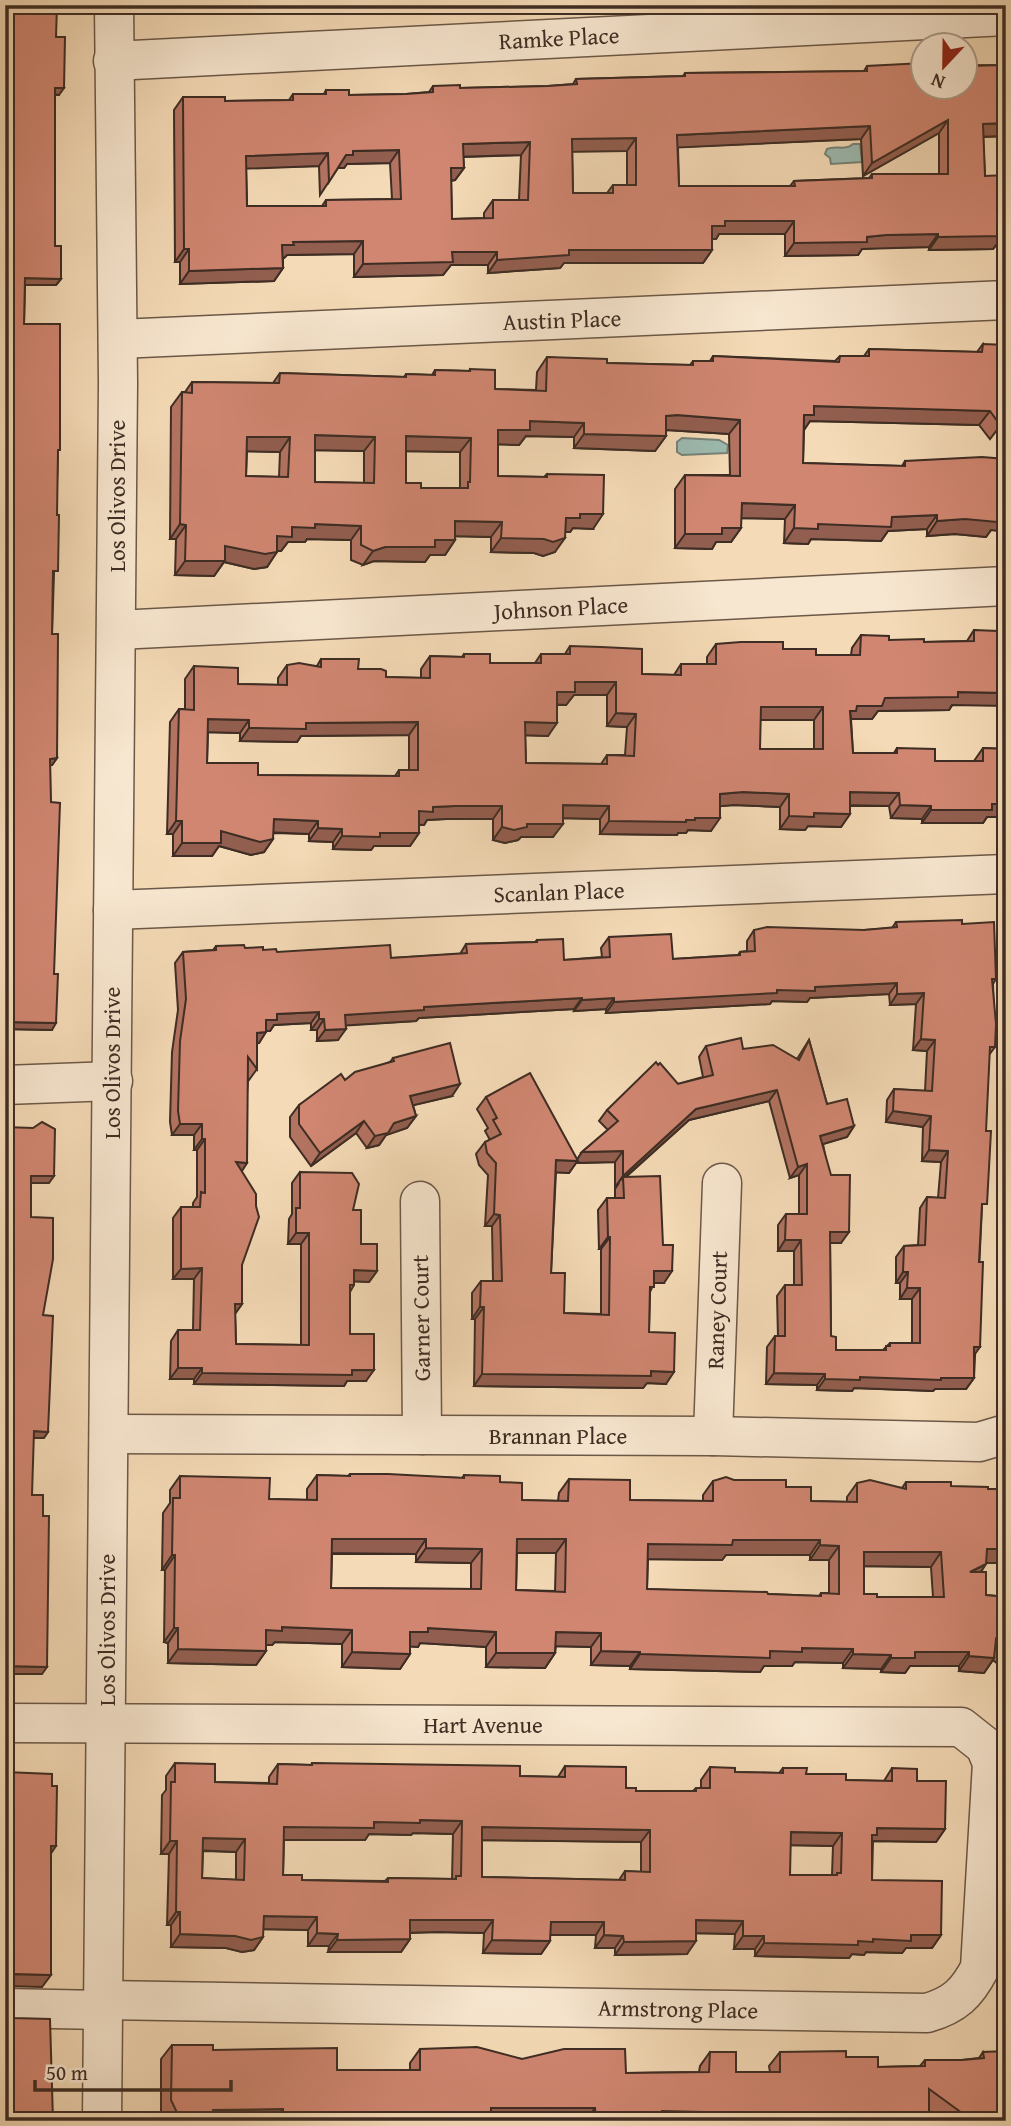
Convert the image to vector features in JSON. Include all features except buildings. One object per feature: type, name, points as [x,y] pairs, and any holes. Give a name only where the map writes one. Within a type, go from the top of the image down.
[{"type":"street","name":"Los Olivos Drive","points":[[102,2121],[117,630],[118,339],[114,5]]},
{"type":"street","name":"Ramke Place","points":[[113,61],[1006,16]]},
{"type":"street","name":"Austin Place","points":[[118,339],[1006,300]]},
{"type":"street","name":"Johnson Place","points":[[117,630],[1006,586]]},
{"type":"street","name":"Scanlan Place","points":[[113,910],[1006,874]]},
{"type":"street","points":[[5,1085],[113,1081]]},
{"type":"street","name":"Raney Court","points":[[713,1436],[722,1183]]},
{"type":"street","name":"Garner Court","points":[[420,1201],[422,1435]]},
{"type":"street","name":"Brannan Place","points":[[108,1434],[713,1436],[979,1441],[1006,1434]]},
{"type":"street","name":"Hart Avenue","points":[[5,1723],[961,1727]]},
{"type":"street","name":"Armstrong Place","points":[[5,2008],[103,2005],[927,2013],[946,2007],[972,1983],[980,1968],[992,1763],[985,1746],[961,1727]]},
{"type":"water","points":[[860,144],[862,162],[831,164],[830,158],[825,154],[827,149]]},
{"type":"water","points":[[682,438],[719,440],[728,445],[727,453],[682,455],[677,452],[677,442]]}]
